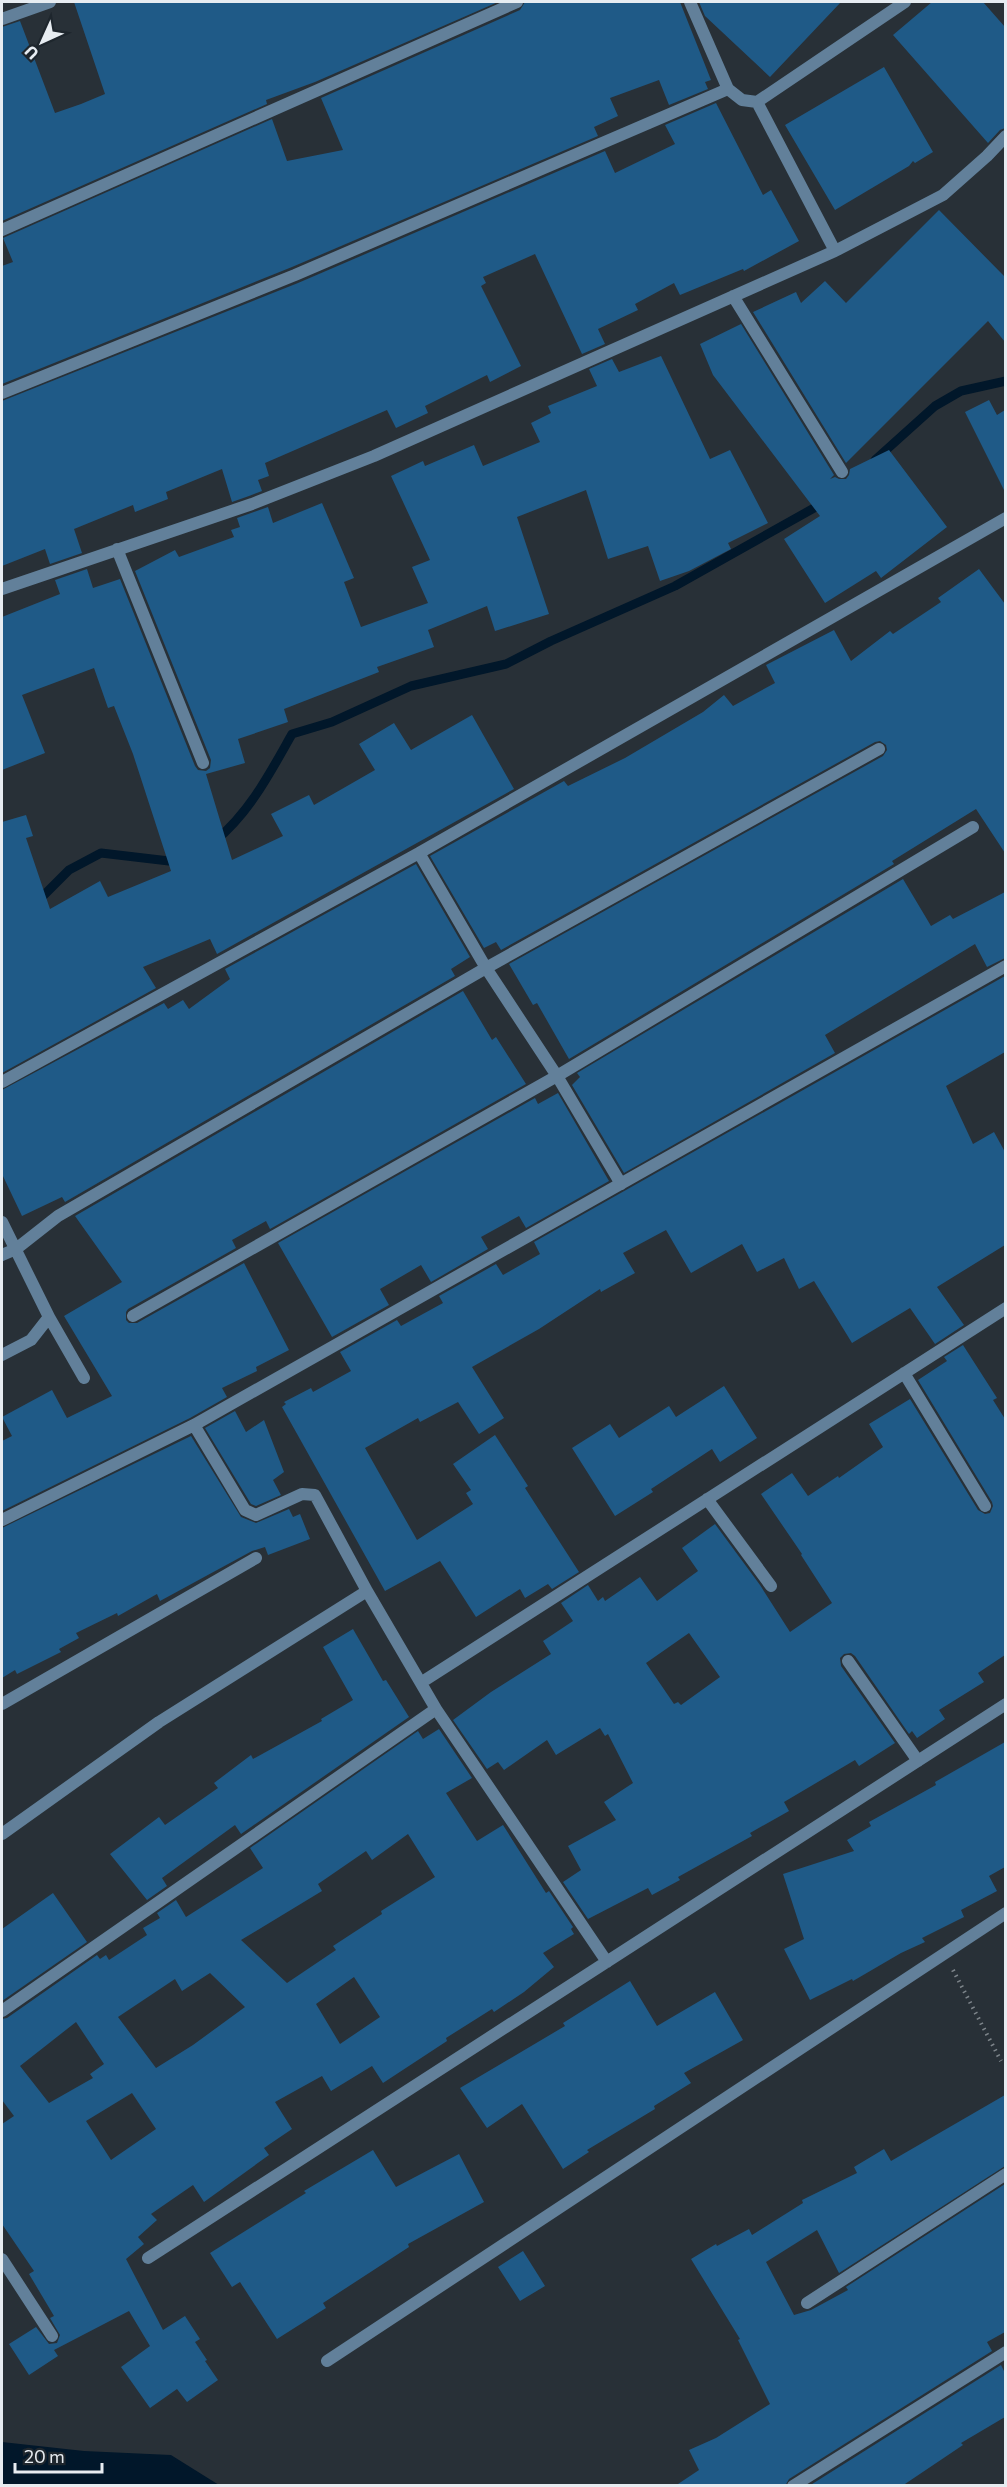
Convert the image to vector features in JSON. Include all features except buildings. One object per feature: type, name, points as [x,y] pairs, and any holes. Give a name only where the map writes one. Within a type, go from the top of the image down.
[{"type":"street","points":[[2,19],[50,2]]},
{"type":"street","points":[[2,230],[517,2]]},
{"type":"street","points":[[690,2],[728,89],[742,100],[757,102],[905,2]]},
{"type":"street","points":[[2,393],[295,274],[728,89]]},
{"type":"street","points":[[757,102],[835,251]]},
{"type":"street","points":[[2,589],[252,504],[374,456],[835,251],[943,195],[987,156],[1005,136]]},
{"type":"street","points":[[733,296],[842,472]]},
{"type":"street","points":[[2,1082],[419,853],[1005,518]]},
{"type":"street","points":[[117,549],[203,763]]},
{"type":"street","points":[[2,1255],[16,1249],[58,1216],[486,968],[879,749]]},
{"type":"street","points":[[133,1316],[556,1076],[973,827]]},
{"type":"street","points":[[419,853],[486,968],[556,1076],[621,1184]]},
{"type":"street","points":[[2,1520],[194,1425],[1005,966]]},
{"type":"street","points":[[2,1222],[49,1317],[84,1378]]},
{"type":"street","points":[[422,1682],[1005,1308]]},
{"type":"street","points":[[2,1355],[30,1340],[49,1317]]},
{"type":"street","points":[[904,1373],[986,1506]]},
{"type":"street","points":[[194,1425],[245,1510],[250,1514],[256,1515],[302,1494],[315,1495],[367,1591],[436,1709],[607,1962]]},
{"type":"street","points":[[707,1499],[771,1586]]},
{"type":"street","points":[[2,1704],[256,1558]]},
{"type":"street","points":[[2,1834],[159,1722],[367,1591]]},
{"type":"street","points":[[848,1660],[918,1761]]},
{"type":"street","points":[[148,2258],[1005,1704]]},
{"type":"street","points":[[2,2011],[436,1709]]},
{"type":"street","points":[[327,2361],[1005,1913]]},
{"type":"street","points":[[807,2303],[1005,2174]]},
{"type":"street","points":[[2,2259],[52,2336]]},
{"type":"street","points":[[792,2486],[1005,2352]]},
{"type":"path","points":[[945,1954],[1000,2061]]},
{"type":"water","points":[[2,2442],[84,2451],[171,2455],[219,2485],[2,2485]]},
{"type":"waterway","points":[[875,460],[935,406],[961,391],[1006,381]]},
{"type":"waterway","points":[[215,841],[249,805],[292,734],[332,722],[411,686],[506,664],[551,641],[675,586],[823,503]]},
{"type":"waterway","points":[[37,902],[69,870],[101,853],[169,861],[179,858]]}]
